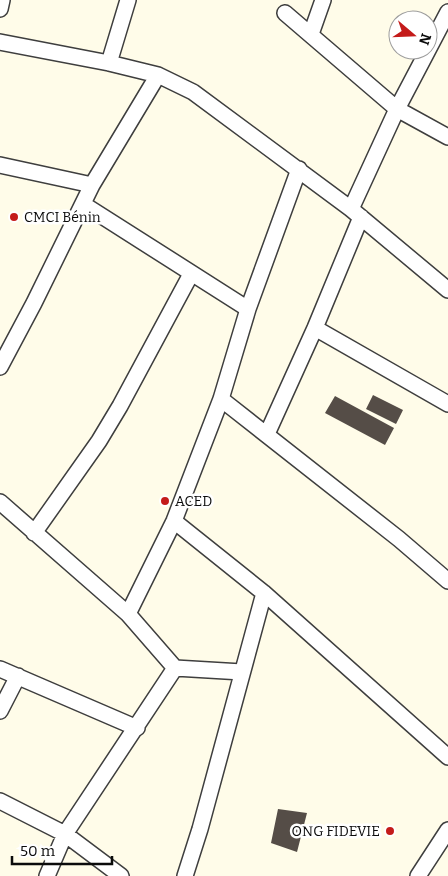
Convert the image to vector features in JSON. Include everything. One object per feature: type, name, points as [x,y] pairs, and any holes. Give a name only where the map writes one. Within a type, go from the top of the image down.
[{"type":"street","points":[[0,8],[2,0]]},
{"type":"street","points":[[109,62],[128,0]]},
{"type":"street","points":[[311,34],[323,0]]},
{"type":"street","points":[[438,31],[448,12]]},
{"type":"street","points":[[285,13],[397,109],[448,136]]},
{"type":"street","points":[[0,42],[109,62],[158,76],[193,92],[300,169],[448,290]]},
{"type":"street","points":[[267,434],[315,328],[356,213],[397,109],[423,60]]},
{"type":"street","points":[[0,367],[92,186],[158,76]]},
{"type":"street","points":[[0,165],[92,186]]},
{"type":"street","points":[[128,614],[174,521],[221,399],[248,309],[300,169]]},
{"type":"street","points":[[83,204],[248,309]]},
{"type":"street","points":[[34,534],[60,499],[116,413],[191,274]]},
{"type":"street","points":[[315,328],[448,404]]},
{"type":"street","points":[[221,399],[399,539],[448,581]]},
{"type":"street","points":[[0,502],[34,534],[128,614],[175,668],[242,672]]},
{"type":"street","points":[[174,521],[264,593],[448,757]]},
{"type":"street","points":[[185,876],[200,829],[264,593]]},
{"type":"street","points":[[47,876],[66,834],[175,668]]},
{"type":"street","points":[[0,669],[137,728]]},
{"type":"street","points":[[0,711],[18,676]]},
{"type":"street","points":[[0,802],[66,834],[121,876]]},
{"type":"street","points":[[418,876],[448,830]]},
{"type":"building","points":[[373,395],[403,410],[396,424],[366,409]]},
{"type":"building","points":[[335,396],[394,428],[385,445],[325,413]]},
{"type":"building","points":[[278,809],[307,813],[297,852],[271,843]]},
{"type":"place","name":"CMCI Bénin","points":[[14,217]]},
{"type":"place","name":"ACED","points":[[165,501]]},
{"type":"place","name":"ONG FIDEVIE","points":[[390,831]]}]
